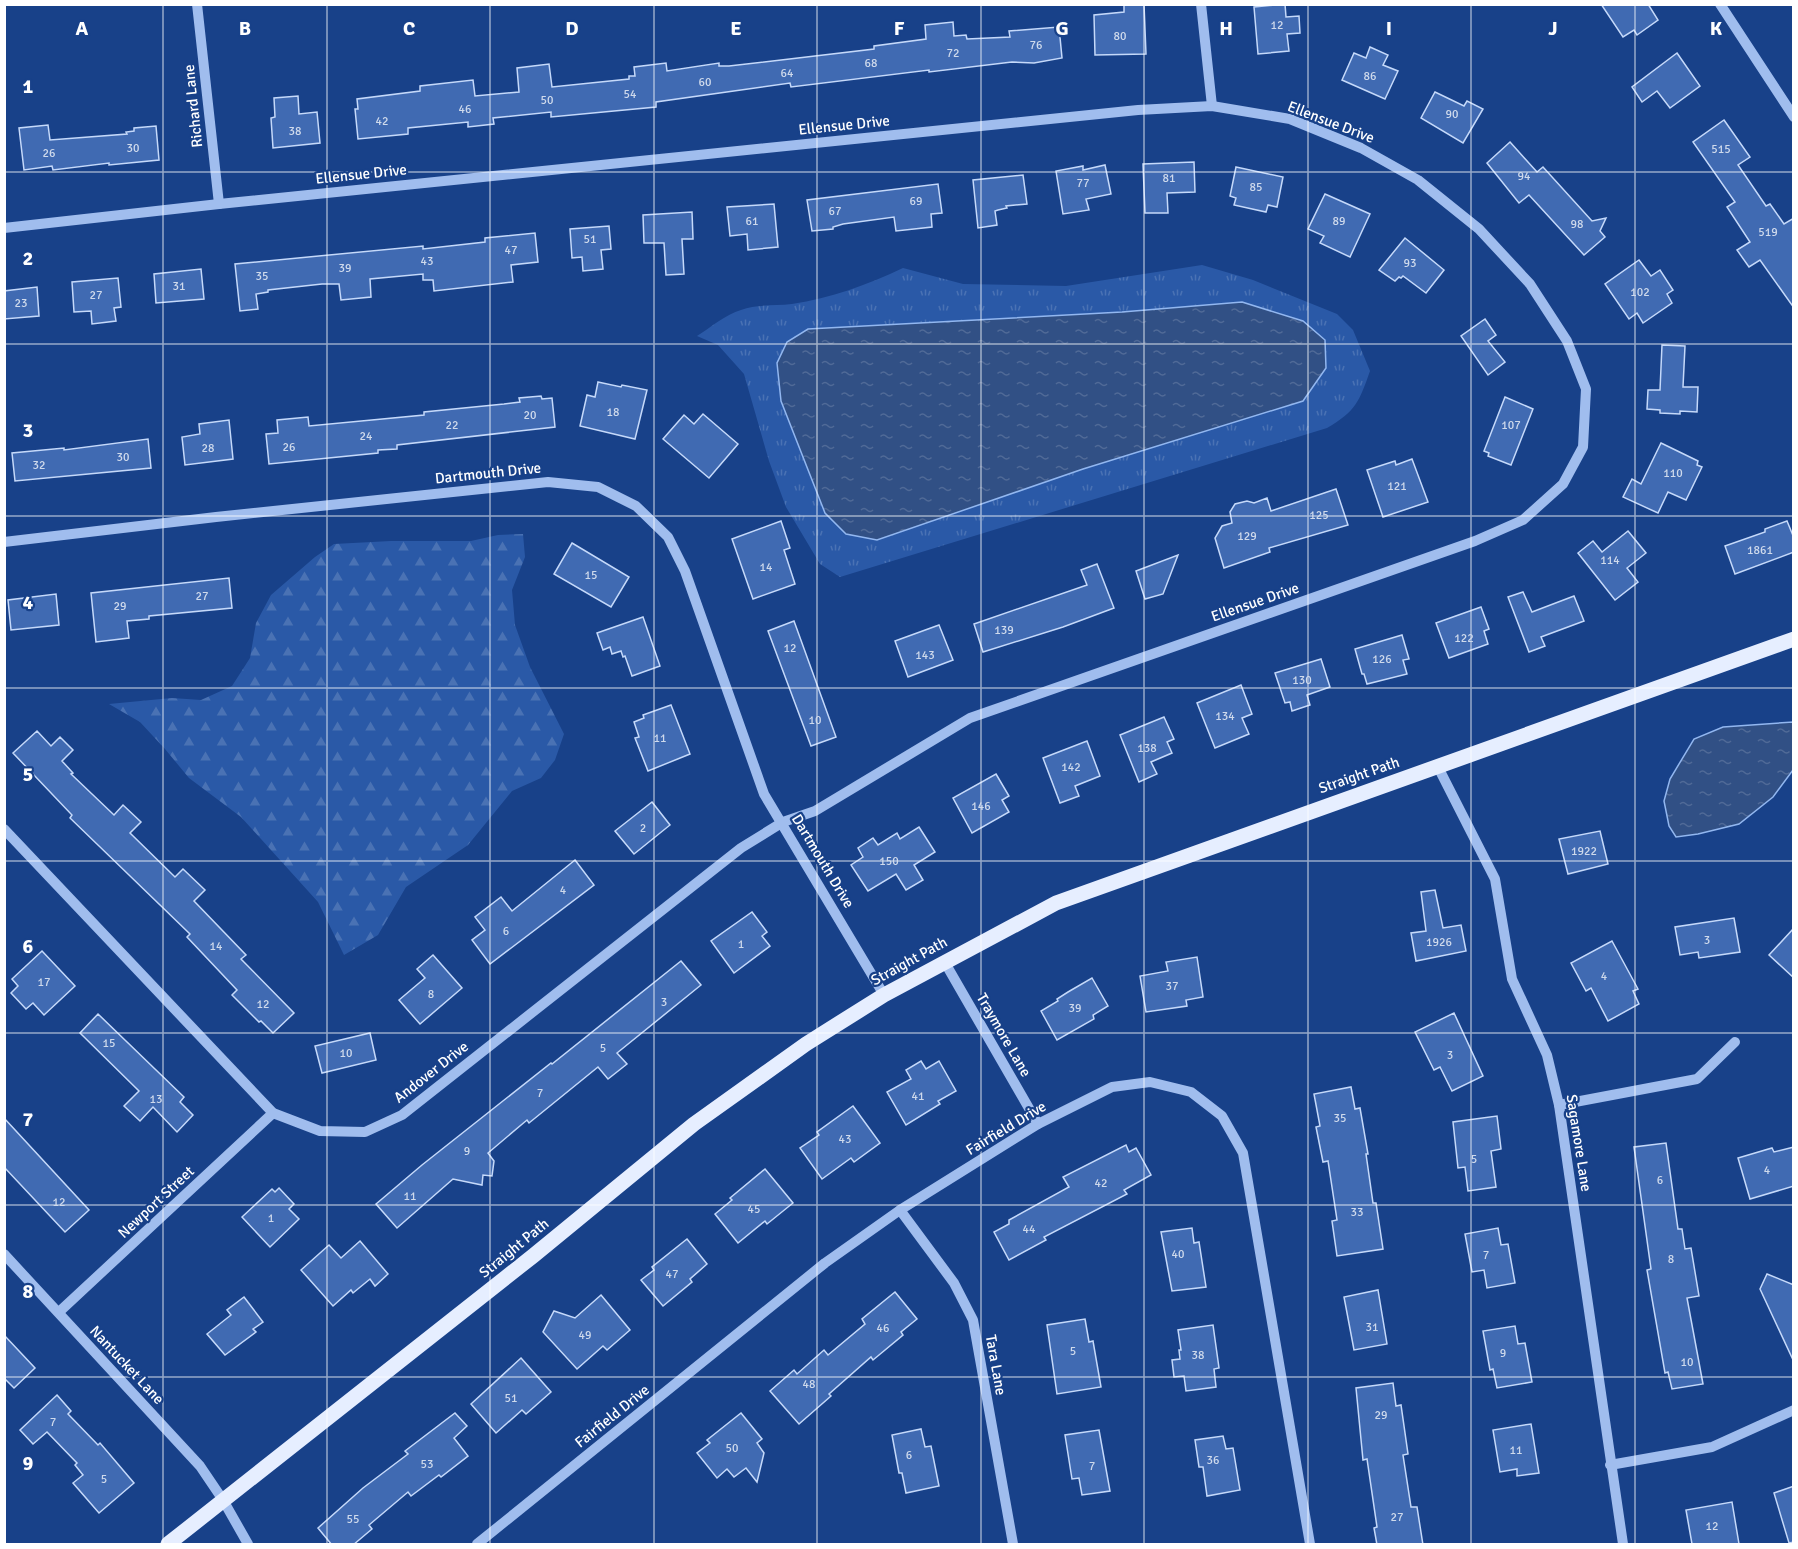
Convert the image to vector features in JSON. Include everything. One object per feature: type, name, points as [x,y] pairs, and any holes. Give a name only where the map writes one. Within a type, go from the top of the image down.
[{"type":"main road","name":"Straight Path","points":[[168,1545],[694,1125],[806,1044],[944,961],[1056,903],[1794,639]]},
{"type":"street","name":"Richard Lane","points":[[197,4],[219,204]]},
{"type":"street","points":[[1201,4],[1212,106]]},
{"type":"street","points":[[1720,4],[1794,117]]},
{"type":"street","name":"Ellensue Drive","points":[[4,228],[1138,110],[1212,106],[1290,119],[1361,148],[1418,180],[1479,229],[1530,284],[1567,341],[1586,389],[1583,447],[1563,484],[1523,520],[1475,541],[969,718],[815,811],[783,822]]},
{"type":"street","name":"Dartmouth Drive","points":[[4,542],[548,482],[598,487],[636,506],[668,537],[685,571],[764,794],[783,822],[884,995]]},
{"type":"street","name":"Sagamore Lane","points":[[1438,766],[1495,879],[1512,979],[1547,1055],[1559,1105],[1623,1545]]},
{"type":"street","name":"Andover Drive","points":[[4,829],[273,1113],[320,1131],[365,1132],[402,1114],[741,848],[783,822]]},
{"type":"street","name":"Traymore Lane","points":[[944,961],[1038,1124]]},
{"type":"street","points":[[1559,1105],[1697,1079],[1735,1042]]},
{"type":"street","name":"Fairfield Drive","points":[[477,1545],[825,1263],[900,1210],[1038,1124],[1112,1087],[1150,1082],[1191,1092],[1222,1116],[1243,1153],[1310,1545]]},
{"type":"street","name":"Newport Street","points":[[59,1312],[273,1113]]},
{"type":"street","name":"Tara Lane","points":[[900,1210],[954,1283],[973,1320],[1013,1545]]},
{"type":"street","name":"Nantucket Lane","points":[[4,1254],[200,1466],[223,1500]]},
{"type":"street","points":[[1610,1465],[1712,1447],[1794,1410]]},
{"type":"street","points":[[223,1500],[248,1545]]},
{"type":"green space","points":[[1202,265],[1253,280],[1337,314],[1353,330],[1370,371],[1363,391],[1350,411],[1327,428],[840,577],[820,564],[786,507],[769,461],[744,374],[718,345],[697,336],[724,318],[747,308],[792,304],[821,298],[862,285],[903,268],[963,284],[1066,286]]},
{"type":"green space","points":[[523,534],[525,557],[512,590],[515,625],[530,667],[564,734],[555,760],[541,778],[512,791],[468,845],[406,887],[378,935],[344,955],[318,902],[241,817],[189,778],[140,722],[109,704],[172,698],[201,700],[232,686],[250,658],[256,623],[271,595],[315,557],[334,544],[471,541],[498,535]]},
{"type":"water","points":[[1242,302],[1303,321],[1325,340],[1326,368],[1303,401],[1083,469],[877,540],[846,534],[825,513],[781,401],[777,363],[787,342],[808,329],[1122,312]]},
{"type":"water","points":[[1793,722],[1793,770],[1773,797],[1739,824],[1676,837],[1669,826],[1664,801],[1670,779],[1694,739],[1723,727]]},
{"type":"building","points":[[1124,4],[1144,4],[1146,54],[1095,55],[1094,15],[1124,12]]},
{"type":"building","points":[[1285,4],[1286,17],[1299,16],[1300,33],[1287,34],[1289,51],[1258,54],[1254,7]]},
{"type":"building","points":[[1601,4],[1648,4],[1658,20],[1637,35],[1634,30],[1623,37]]},
{"type":"building","points":[[953,22],[954,36],[966,35],[967,39],[1010,37],[1009,31],[1059,27],[1062,58],[1034,63],[1012,62],[929,72],[929,70],[791,87],[790,83],[656,102],[656,107],[551,117],[551,112],[493,118],[494,124],[468,127],[468,122],[408,128],[408,134],[358,139],[355,109],[358,109],[357,99],[420,91],[420,86],[473,80],[475,96],[519,92],[517,68],[549,64],[552,87],[629,79],[629,76],[635,76],[634,67],[666,63],[667,71],[719,63],[719,66],[729,66],[874,49],[874,46],[926,39],[925,25]]},
{"type":"building","points":[[1370,47],[1388,55],[1383,65],[1398,71],[1385,99],[1342,80],[1354,53],[1366,58]]},
{"type":"building","points":[[1677,53],[1700,86],[1670,108],[1657,91],[1642,102],[1632,87]]},
{"type":"building","points":[[1435,92],[1464,106],[1467,101],[1483,109],[1463,143],[1421,118]]},
{"type":"building","points":[[298,96],[299,114],[317,112],[320,143],[273,148],[271,118],[275,117],[274,98]]},
{"type":"building","points":[[1724,120],[1750,157],[1738,165],[1766,206],[1770,204],[1784,224],[1794,218],[1794,308],[1760,260],[1749,267],[1737,250],[1750,242],[1727,207],[1735,202],[1693,142]]},
{"type":"building","points":[[48,125],[50,140],[127,134],[126,132],[134,131],[134,128],[156,126],[159,160],[53,170],[52,166],[24,170],[19,128]]},
{"type":"building","points":[[1510,142],[1537,172],[1543,167],[1592,221],[1606,218],[1600,231],[1605,237],[1584,255],[1529,195],[1519,203],[1487,163]]},
{"type":"building","points":[[1194,162],[1195,192],[1167,193],[1168,213],[1145,213],[1143,164]]},
{"type":"building","points":[[1105,165],[1111,194],[1086,199],[1089,210],[1063,214],[1056,171],[1083,166],[1083,170]]},
{"type":"building","points":[[1236,167],[1283,177],[1277,207],[1268,205],[1266,212],[1234,205],[1236,198],[1230,196]]},
{"type":"building","points":[[1023,175],[1027,204],[1006,206],[1007,208],[995,211],[997,225],[978,228],[973,180]]},
{"type":"building","points":[[938,184],[942,213],[931,214],[932,227],[896,231],[894,217],[812,231],[807,200]]},
{"type":"building","points":[[1325,194],[1370,214],[1350,257],[1320,243],[1324,236],[1308,229]]},
{"type":"building","points":[[774,204],[778,247],[748,250],[747,234],[730,236],[727,207]]},
{"type":"building","points":[[692,212],[693,239],[682,239],[684,274],[666,275],[664,243],[644,243],[643,215]]},
{"type":"building","points":[[609,226],[611,249],[601,250],[603,269],[583,271],[582,257],[572,258],[570,229]]},
{"type":"building","points":[[535,233],[538,262],[511,265],[513,282],[434,291],[433,280],[423,280],[423,274],[370,279],[371,297],[341,300],[339,284],[322,284],[268,290],[268,292],[256,294],[258,309],[240,311],[235,264],[423,246],[423,249],[485,242],[485,238]]},
{"type":"building","points":[[1405,238],[1444,270],[1426,293],[1403,276],[1395,281],[1379,270]]},
{"type":"building","points":[[1639,260],[1651,276],[1660,270],[1673,290],[1667,294],[1672,303],[1643,323],[1637,313],[1629,319],[1605,284]]},
{"type":"building","points":[[201,269],[204,299],[156,303],[154,274]]},
{"type":"building","points":[[118,278],[121,307],[114,308],[116,321],[92,324],[91,311],[74,312],[72,282]]},
{"type":"building","points":[[37,287],[39,316],[4,319],[4,291]]},
{"type":"building","points":[[1485,319],[1496,335],[1488,341],[1505,362],[1488,375],[1461,336]]},
{"type":"building","points":[[1662,345],[1685,346],[1683,387],[1698,387],[1697,412],[1660,413],[1660,410],[1647,409],[1648,390],[1660,390]]},
{"type":"building","points":[[598,382],[647,390],[635,439],[580,426],[587,395],[595,397]]},
{"type":"building","points":[[541,396],[542,399],[552,398],[555,427],[397,445],[397,449],[378,450],[378,453],[269,464],[266,434],[278,433],[277,420],[308,417],[309,426],[424,415],[424,412],[520,402],[519,398]]},
{"type":"building","points":[[1505,397],[1533,409],[1511,465],[1488,456],[1489,453],[1484,451]]},
{"type":"building","points":[[703,414],[738,444],[709,478],[663,439],[684,415],[694,424]]},
{"type":"building","points":[[229,420],[233,459],[185,465],[182,437],[200,434],[199,424]]},
{"type":"building","points":[[148,439],[151,468],[15,481],[12,453],[64,448],[64,450]]},
{"type":"building","points":[[1661,443],[1698,461],[1697,465],[1702,467],[1686,500],[1668,492],[1658,513],[1623,497],[1632,479],[1641,484]]},
{"type":"building","points":[[1412,459],[1428,502],[1383,517],[1367,470],[1395,461],[1396,465]]},
{"type":"building","points":[[1336,489],[1348,525],[1269,548],[1270,552],[1224,568],[1215,538],[1222,526],[1232,523],[1230,512],[1235,504],[1247,501],[1254,503],[1267,498],[1271,511]]},
{"type":"building","points":[[781,521],[790,548],[784,550],[795,584],[753,599],[732,539]]},
{"type":"building","points":[[1787,521],[1794,538],[1794,552],[1735,574],[1725,546],[1765,532],[1765,529]]},
{"type":"building","points":[[1628,531],[1646,553],[1627,568],[1638,582],[1615,600],[1578,553],[1593,541],[1602,552]]},
{"type":"building","points":[[572,543],[629,577],[611,607],[554,574]]},
{"type":"building","points":[[1178,555],[1163,594],[1145,599],[1136,571]]},
{"type":"building","points":[[1097,564],[1114,608],[983,652],[974,624],[1087,585],[1081,570]]},
{"type":"building","points":[[229,578],[232,608],[149,616],[149,619],[127,621],[129,638],[96,642],[91,593]]},
{"type":"building","points":[[1523,592],[1532,612],[1574,596],[1584,621],[1541,637],[1545,646],[1529,652],[1508,597]]},
{"type":"building","points":[[56,594],[59,625],[11,630],[8,600]]},
{"type":"building","points":[[1481,607],[1489,629],[1484,631],[1488,644],[1449,658],[1436,623]]},
{"type":"building","points":[[643,617],[660,666],[632,676],[621,651],[612,654],[610,647],[603,650],[597,633]]},
{"type":"building","points":[[794,621],[836,737],[811,746],[768,631]]},
{"type":"building","points":[[939,625],[953,660],[908,677],[895,641]]},
{"type":"building","points":[[1402,635],[1409,659],[1403,660],[1407,674],[1367,684],[1355,649]]},
{"type":"building","points":[[1321,659],[1330,687],[1307,695],[1310,705],[1292,711],[1290,702],[1285,703],[1275,673]]},
{"type":"building","points":[[1241,685],[1252,714],[1242,718],[1249,734],[1215,748],[1197,703]]},
{"type":"building","points":[[671,705],[690,754],[648,771],[635,738],[639,737],[634,722],[644,718],[643,715]]},
{"type":"building","points":[[1164,717],[1174,739],[1167,742],[1172,753],[1151,762],[1157,774],[1139,782],[1120,735]]},
{"type":"building","points":[[37,731],[51,746],[60,737],[73,750],[62,761],[73,773],[71,774],[114,815],[123,805],[141,822],[130,833],[175,877],[183,869],[205,890],[194,901],[246,955],[241,959],[294,1013],[273,1033],[232,995],[237,990],[187,937],[190,934],[70,818],[72,815],[13,753]]},
{"type":"building","points":[[1087,741],[1100,776],[1075,786],[1079,796],[1060,803],[1043,758]]},
{"type":"building","points":[[996,774],[1009,796],[1002,800],[1009,812],[972,833],[953,798]]},
{"type":"building","points":[[652,802],[670,825],[634,854],[615,831]]},
{"type":"building","points":[[919,827],[935,852],[914,865],[923,880],[906,890],[896,874],[868,891],[851,865],[863,857],[858,848],[873,838],[878,845],[897,833],[900,839]]},
{"type":"building","points":[[1600,831],[1608,864],[1568,874],[1559,839]]},
{"type":"building","points":[[575,860],[594,885],[490,964],[472,940],[485,930],[475,917],[501,897],[512,911]]},
{"type":"building","points":[[1435,890],[1443,928],[1461,925],[1466,951],[1416,961],[1411,933],[1426,931],[1421,892]]},
{"type":"building","points":[[752,912],[767,932],[762,936],[770,946],[734,973],[711,941]]},
{"type":"building","points":[[1734,918],[1740,952],[1699,958],[1698,952],[1680,955],[1675,927]]},
{"type":"building","points":[[1794,928],[1794,978],[1769,955]]},
{"type":"building","points":[[1612,941],[1638,989],[1633,991],[1639,1004],[1608,1021],[1591,988],[1586,991],[1571,963]]},
{"type":"building","points":[[42,951],[75,986],[44,1015],[33,1003],[26,1009],[11,993],[18,986],[12,979]]},
{"type":"building","points":[[433,955],[462,988],[420,1024],[399,1000],[425,978],[417,969]]},
{"type":"building","points":[[1197,957],[1203,997],[1186,1000],[1187,1006],[1146,1012],[1140,976],[1168,971],[1166,962]]},
{"type":"building","points":[[681,961],[701,985],[617,1053],[627,1064],[608,1079],[598,1067],[529,1123],[527,1120],[488,1153],[494,1161],[492,1176],[483,1175],[482,1185],[453,1179],[397,1228],[376,1204],[422,1165]]},
{"type":"building","points":[[1092,978],[1108,1006],[1093,1015],[1094,1019],[1057,1040],[1041,1011]]},
{"type":"building","points":[[1454,1013],[1483,1076],[1452,1091],[1440,1067],[1434,1070],[1415,1032]]},
{"type":"building","points":[[98,1014],[184,1097],[180,1102],[193,1115],[177,1132],[153,1107],[140,1121],[124,1106],[139,1091],[80,1033]]},
{"type":"building","points":[[370,1033],[376,1060],[322,1073],[315,1046]]},
{"type":"building","points":[[921,1061],[926,1069],[939,1061],[956,1091],[938,1101],[940,1104],[906,1125],[887,1092],[911,1079],[906,1070]]},
{"type":"building","points":[[1351,1087],[1355,1109],[1360,1108],[1373,1203],[1376,1203],[1383,1249],[1337,1256],[1332,1221],[1337,1220],[1328,1161],[1323,1162],[1316,1127],[1320,1126],[1314,1094]]},
{"type":"building","points":[[853,1106],[880,1143],[854,1162],[851,1158],[822,1179],[800,1148],[819,1135],[817,1132]]},
{"type":"building","points":[[1497,1116],[1501,1149],[1491,1151],[1496,1187],[1468,1191],[1465,1167],[1458,1168],[1453,1122]]},
{"type":"building","points":[[4,1118],[89,1210],[65,1232],[4,1167]]},
{"type":"building","points":[[1666,1143],[1678,1229],[1682,1229],[1685,1249],[1691,1248],[1699,1296],[1687,1298],[1703,1384],[1672,1389],[1668,1372],[1665,1373],[1647,1270],[1651,1269],[1634,1147]]},
{"type":"building","points":[[1126,1145],[1129,1152],[1136,1148],[1151,1175],[1124,1190],[1127,1194],[1044,1237],[1046,1240],[1009,1260],[994,1232],[1009,1224],[1009,1220],[1069,1187],[1063,1177]]},
{"type":"building","points":[[1794,1147],[1794,1186],[1750,1199],[1738,1158],[1772,1148],[1774,1152]]},
{"type":"building","points":[[765,1169],[793,1203],[767,1224],[765,1221],[738,1243],[715,1214],[732,1200],[730,1198]]},
{"type":"building","points":[[279,1188],[294,1204],[289,1209],[299,1219],[270,1247],[242,1217],[272,1189],[275,1192]]},
{"type":"building","points":[[1192,1228],[1194,1243],[1199,1242],[1206,1287],[1172,1291],[1161,1232]]},
{"type":"building","points":[[1498,1228],[1501,1245],[1508,1244],[1515,1283],[1487,1288],[1484,1270],[1472,1272],[1465,1234]]},
{"type":"building","points":[[687,1239],[707,1264],[690,1279],[692,1282],[663,1306],[641,1280],[654,1270],[652,1267]]},
{"type":"building","points":[[360,1241],[388,1274],[375,1286],[370,1279],[353,1293],[351,1290],[333,1306],[301,1270],[329,1245],[341,1258]]},
{"type":"building","points":[[1767,1274],[1794,1285],[1794,1362],[1760,1289]]},
{"type":"building","points":[[1378,1290],[1387,1344],[1354,1350],[1344,1297]]},
{"type":"building","points":[[895,1292],[917,1319],[901,1332],[903,1335],[873,1360],[871,1357],[799,1424],[770,1391],[794,1370],[797,1374],[824,1350],[828,1355],[865,1324],[862,1319]]},
{"type":"building","points":[[601,1295],[630,1330],[607,1350],[603,1346],[577,1369],[543,1332],[554,1311],[575,1318]]},
{"type":"building","points":[[244,1297],[263,1322],[253,1329],[256,1332],[225,1355],[207,1334],[231,1315],[227,1310]]},
{"type":"building","points":[[1085,1319],[1089,1342],[1093,1341],[1101,1387],[1057,1394],[1047,1325]]},
{"type":"building","points":[[1213,1325],[1219,1368],[1214,1369],[1216,1387],[1186,1391],[1184,1376],[1174,1377],[1172,1360],[1180,1359],[1179,1350],[1181,1350],[1178,1330]]},
{"type":"building","points":[[1515,1326],[1518,1344],[1525,1343],[1532,1382],[1497,1388],[1493,1369],[1490,1370],[1483,1331]]},
{"type":"building","points":[[4,1335],[35,1368],[14,1388],[4,1378]]},
{"type":"building","points":[[521,1358],[551,1392],[526,1414],[522,1410],[496,1433],[471,1404]]},
{"type":"building","points":[[1393,1383],[1396,1406],[1401,1405],[1408,1454],[1403,1455],[1411,1507],[1417,1507],[1423,1545],[1377,1545],[1374,1528],[1377,1527],[1367,1459],[1363,1460],[1356,1388]]},
{"type":"building","points":[[57,1395],[71,1411],[68,1414],[98,1445],[100,1443],[134,1483],[99,1513],[73,1483],[83,1475],[75,1465],[77,1463],[47,1432],[33,1444],[20,1430]]},
{"type":"building","points":[[455,1413],[467,1426],[454,1438],[468,1456],[411,1496],[408,1492],[369,1525],[372,1529],[353,1545],[332,1545],[318,1528],[363,1488],[408,1454],[405,1451]]},
{"type":"building","points":[[741,1413],[762,1439],[757,1443],[764,1453],[757,1482],[746,1468],[734,1477],[727,1469],[717,1478],[697,1453],[710,1443],[707,1440]]},
{"type":"building","points":[[1531,1424],[1539,1473],[1517,1476],[1517,1469],[1500,1472],[1493,1430]]},
{"type":"building","points":[[921,1429],[925,1447],[931,1446],[939,1486],[906,1493],[902,1473],[899,1473],[892,1435]]},
{"type":"building","points":[[1099,1430],[1110,1491],[1082,1495],[1079,1478],[1072,1479],[1065,1435]]},
{"type":"building","points":[[1223,1436],[1226,1449],[1233,1448],[1240,1490],[1207,1496],[1203,1467],[1199,1467],[1195,1440]]},
{"type":"building","points":[[1794,1486],[1794,1542],[1789,1543],[1774,1493]]},
{"type":"building","points":[[1732,1502],[1739,1544],[1692,1544],[1686,1510]]}]
